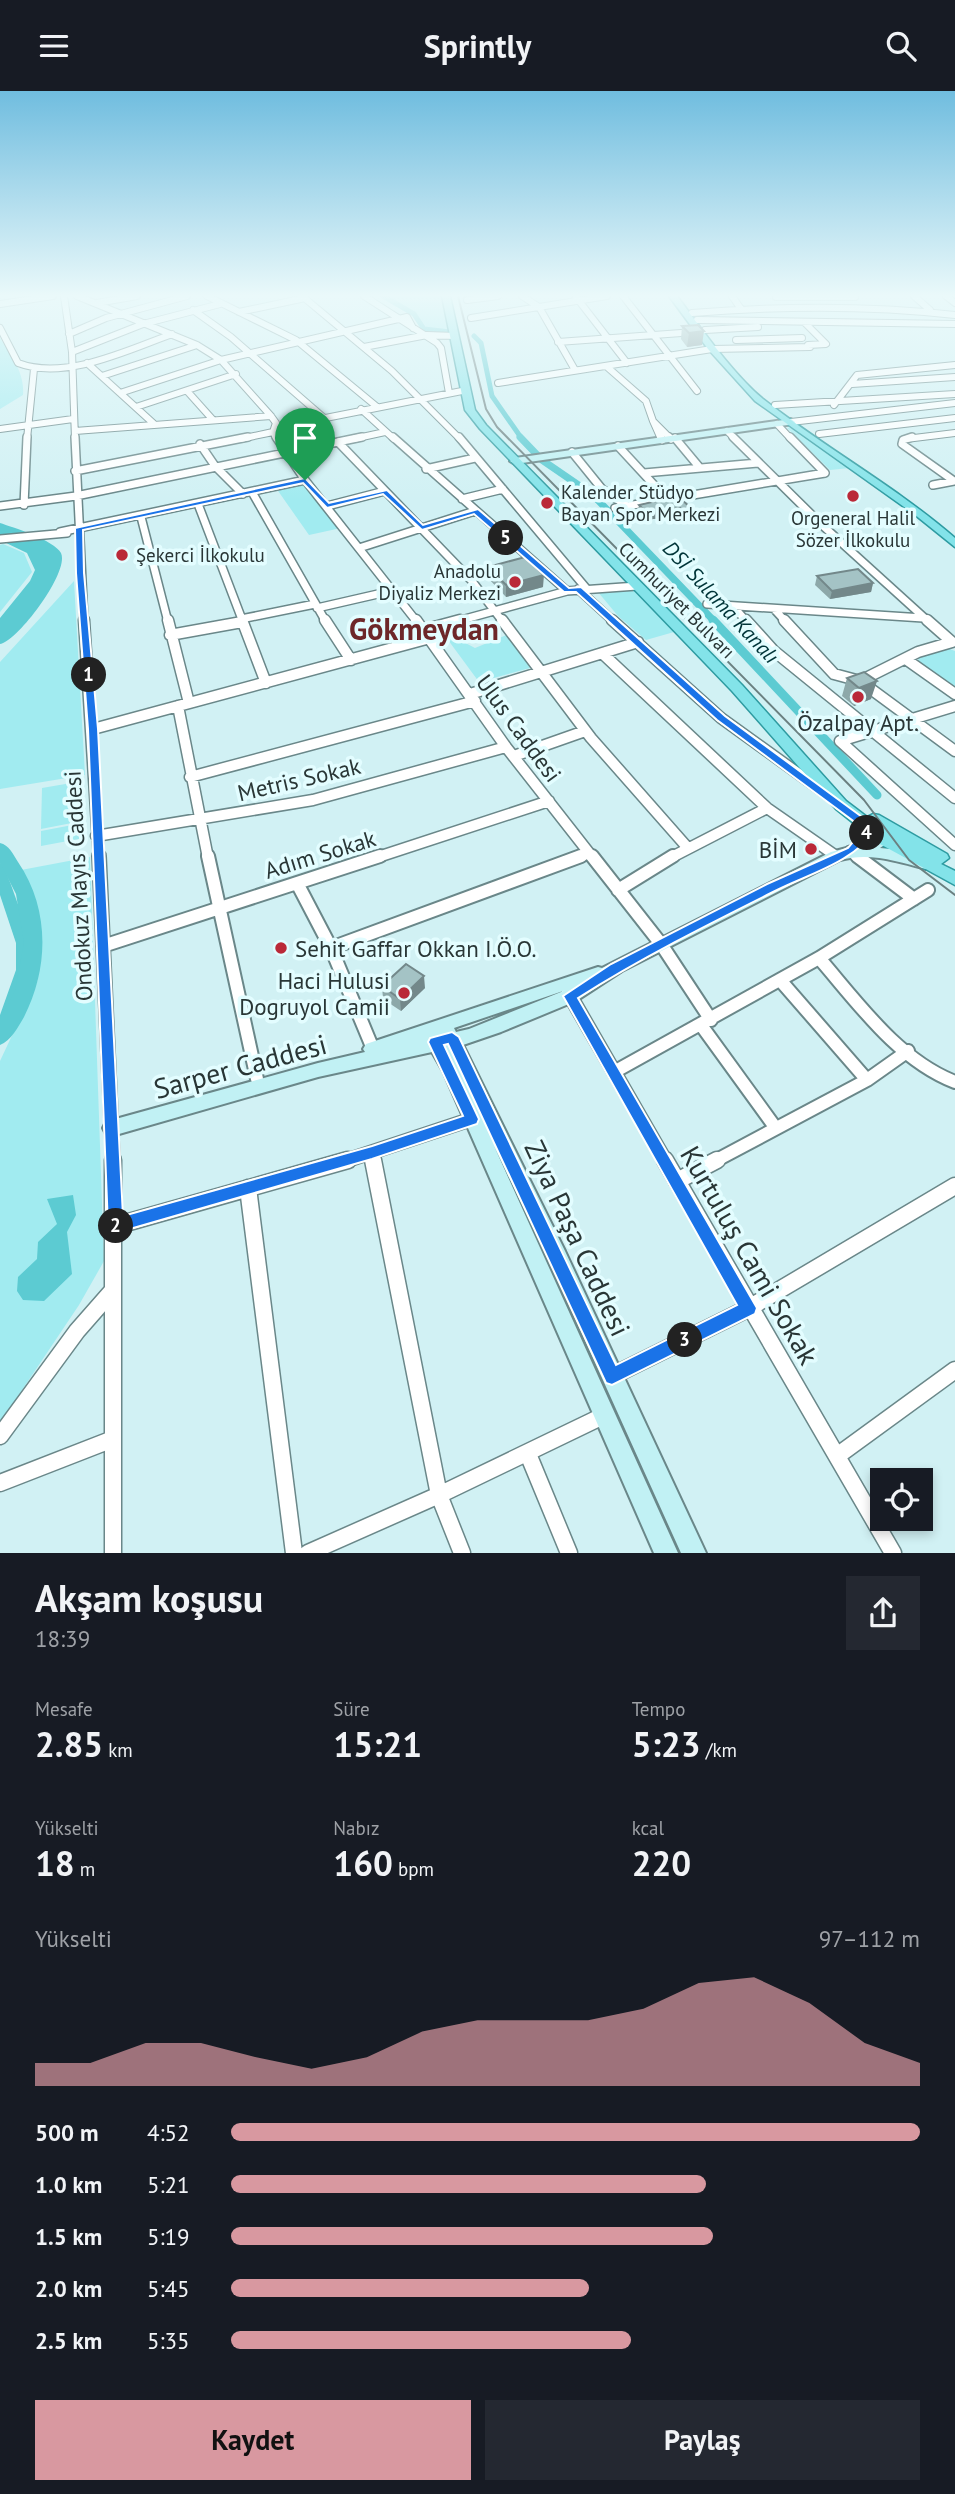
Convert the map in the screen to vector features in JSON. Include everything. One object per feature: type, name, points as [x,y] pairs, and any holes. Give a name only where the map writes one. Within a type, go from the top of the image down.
[{"type":"main road","name":"Cumhuriyet Bulvarı","points":[[461,364],[470,410],[530,458],[637,586],[737,688],[841,805],[955,879]]},
{"type":"main road","name":"Cumhuriyet Bulvarı","points":[[469,364],[480,409],[492,426],[530,458],[847,797],[885,832],[955,867]]},
{"type":"main road","points":[[729,364],[758,399],[819,435],[955,533]]},
{"type":"main road","points":[[732,364],[775,405],[918,512],[955,544]]},
{"type":"main road","points":[[530,458],[795,421]]},
{"type":"main road","name":"Sarper Caddesi","points":[[112,1123],[257,1079],[373,1049],[440,1033],[482,1031],[616,968],[885,832]]},
{"type":"main road","points":[[846,852],[891,854],[935,866]]},
{"type":"main road","name":"Sarper Caddesi","points":[[112,1123],[318,1070],[440,1033]]},
{"type":"main road","name":"Ziya Paşa Caddesi","points":[[440,1033],[450,1068],[471,1119],[666,1552]]},
{"type":"main road","name":"Ziya Paşa Caddesi","points":[[440,1033],[612,1377],[694,1552]]},
{"type":"street","points":[[21,364],[34,369],[78,364]]},
{"type":"street","points":[[89,364],[153,423]]},
{"type":"street","points":[[103,376],[139,364]]},
{"type":"street","points":[[120,393],[208,364]]},
{"type":"street","points":[[226,364],[271,416]]},
{"type":"street","points":[[264,364],[323,417]]},
{"type":"street","points":[[326,364],[376,405]]},
{"type":"street","points":[[384,364],[421,397],[503,489],[582,589],[721,718],[841,805]]},
{"type":"street","points":[[444,364],[449,393]]},
{"type":"street","points":[[571,364],[575,370]]},
{"type":"street","points":[[498,383],[618,364]]},
{"type":"street","points":[[676,364],[697,391]]},
{"type":"street","name":"Ondokuz Mayıs Caddesi","points":[[72,365],[76,496],[93,729],[116,1226],[113,1290],[113,1552]]},
{"type":"street","points":[[828,415],[857,375],[955,365]]},
{"type":"street","points":[[606,366],[646,401],[653,421],[700,468]]},
{"type":"street","points":[[935,367],[951,378]]},
{"type":"street","points":[[24,505],[26,426],[34,369]]},
{"type":"street","points":[[136,407],[236,374]]},
{"type":"street","points":[[852,384],[951,378]]},
{"type":"street","points":[[869,384],[886,398]]},
{"type":"street","points":[[75,471],[274,430],[376,405],[467,390]]},
{"type":"street","points":[[188,392],[213,421]]},
{"type":"street","points":[[775,405],[955,394]]},
{"type":"street","points":[[795,421],[828,415],[955,403]]},
{"type":"street","points":[[361,409],[567,591]]},
{"type":"street","points":[[881,410],[898,425]]},
{"type":"street","points":[[0,429],[213,421],[271,416]]},
{"type":"street","name":"Ulus Caddesi","points":[[271,416],[284,451],[305,480],[427,634],[510,751],[661,944],[706,1023],[775,1127]]},
{"type":"street","points":[[819,435],[955,418]]},
{"type":"street","points":[[615,508],[825,473],[777,425]]},
{"type":"street","points":[[727,431],[923,618],[954,643]]},
{"type":"street","points":[[0,506],[24,505],[76,496],[215,465],[385,432]]},
{"type":"street","points":[[955,433],[910,437],[902,445],[955,481]]},
{"type":"street","points":[[338,442],[468,577],[585,731],[687,847]]},
{"type":"street","points":[[200,444],[215,465],[247,493],[351,660]]},
{"type":"street","points":[[618,446],[667,499]]},
{"type":"street","points":[[572,452],[602,489],[627,506]]},
{"type":"street","points":[[426,469],[475,458]]},
{"type":"street","points":[[644,473],[758,463]]},
{"type":"street","points":[[46,531],[79,530],[305,480]]},
{"type":"street","points":[[933,485],[955,481]]},
{"type":"street","points":[[462,499],[503,489]]},
{"type":"street","points":[[327,506],[384,491]]},
{"type":"street","points":[[198,504],[266,683]]},
{"type":"street","points":[[359,548],[475,511]]},
{"type":"street","points":[[141,517],[184,704],[190,777],[257,1079]]},
{"type":"street","points":[[0,537],[79,530]]},
{"type":"street","points":[[520,564],[533,560]]},
{"type":"street","points":[[468,577],[507,567]]},
{"type":"street","points":[[93,729],[351,660],[494,610],[567,591],[637,586]]},
{"type":"street","points":[[170,635],[391,591]]},
{"type":"street","points":[[707,604],[923,618]]},
{"type":"street","points":[[733,606],[774,651],[955,798]]},
{"type":"street","points":[[775,610],[834,674]]},
{"type":"street","points":[[190,777],[473,697],[538,672],[638,642]]},
{"type":"street","points":[[860,681],[907,660],[918,652],[954,643]]},
{"type":"street","points":[[603,654],[767,808],[846,852],[914,899]]},
{"type":"street","points":[[907,660],[955,694]]},
{"type":"street","points":[[809,680],[834,674],[860,681],[955,751]]},
{"type":"street","points":[[955,706],[840,741],[955,845]]},
{"type":"street","name":"Metris Sokak","points":[[96,836],[201,821],[313,800],[585,731]]},
{"type":"street","name":"Adım Sokak","points":[[103,946],[549,801]]},
{"type":"street","points":[[618,890],[687,847],[767,808]]},
{"type":"street","points":[[331,948],[589,853]]},
{"type":"street","points":[[297,883],[331,948],[373,1049]]},
{"type":"street","points":[[614,1072],[706,1023],[928,890]]},
{"type":"street","points":[[819,957],[880,1026],[933,1073],[954,1083]]},
{"type":"street","points":[[780,980],[867,1080]]},
{"type":"street","name":"Kurtuluş Cami Sokak","points":[[566,990],[893,1552]]},
{"type":"street","points":[[677,1181],[867,1080],[908,1051]]},
{"type":"street","points":[[116,1226],[372,1153],[471,1119]]},
{"type":"street","points":[[372,1153],[439,1495],[462,1552]]},
{"type":"street","points":[[612,1377],[749,1308],[955,1186]]},
{"type":"street","points":[[248,1188],[294,1552]]},
{"type":"street","points":[[0,1436],[76,1331],[113,1290]]},
{"type":"street","points":[[837,1455],[955,1370]]},
{"type":"street","points":[[308,1552],[528,1454],[605,1415]]},
{"type":"street","points":[[0,1483],[113,1439]]},
{"type":"street","points":[[528,1454],[569,1552]]},
{"type":"shaded area","points":[[0,364],[16,364],[22,379],[23,395],[0,409]]},
{"type":"shaded area","points":[[791,427],[850,468],[830,470],[787,428]]},
{"type":"shaded area","points":[[304,482],[341,528],[309,535],[276,488]]},
{"type":"shaded area","points":[[0,523],[50,543],[61,553],[62,562],[58,575],[40,605],[18,632],[0,644],[0,618],[30,581],[35,570],[27,553],[0,540]]},
{"type":"shaded area","points":[[0,545],[24,553],[32,572],[0,612]]},
{"type":"shaded area","points":[[74,581],[85,775],[0,789],[0,662]]},
{"type":"shaded area","points":[[634,590],[674,632],[646,640],[618,616],[598,592]]},
{"type":"shaded area","points":[[452,626],[454,637],[475,648],[509,634],[530,668],[479,682],[440,629]]},
{"type":"shaded area","points":[[947,648],[955,651],[955,692],[917,665],[919,657]]},
{"type":"shaded area","points":[[77,782],[77,822],[41,829],[42,788]]},
{"type":"shaded area","points":[[83,823],[84,838],[41,846],[41,831]]},
{"type":"shaded area","points":[[90,857],[104,1261],[79,1305],[0,1423],[0,1061],[38,980],[38,924],[21,870]]},
{"type":"shaded area","points":[[0,862],[11,884],[25,926],[28,960],[17,1005],[0,1039],[0,1015],[16,970],[16,943],[0,895]]},
{"type":"shaded area","points":[[73,1195],[76,1215],[67,1232],[72,1274],[44,1301],[23,1300],[17,1291],[18,1277],[37,1259],[38,1242],[57,1224],[47,1199]]},
{"type":"building","points":[[678,496],[693,510],[684,512],[680,508],[646,512],[639,505]]},
{"type":"building","points":[[525,557],[544,575],[506,585],[488,567]]},
{"type":"building","points":[[858,569],[873,583],[832,591],[817,576]]},
{"type":"building","points":[[864,672],[877,681],[859,688],[847,678]]},
{"type":"building","points":[[406,964],[424,976],[400,999],[382,986]]},
{"type":"waterway","name":"DSİ Sulama Kanalı","points":[[485,364],[492,396],[522,439]]},
{"type":"waterway","name":"DSİ Sulama Kanalı","points":[[520,437],[542,460],[593,495],[715,622]]},
{"type":"waterway","name":"DSİ Sulama Kanalı","points":[[713,620],[877,795]]},
{"type":"waterway","points":[[0,849],[25,894],[33,943],[25,991],[15,1014],[0,1036]]},
{"type":"tram line","points":[[475,364],[486,409],[497,427],[864,800],[909,860],[955,895]]},
{"type":"place","name":"Orgeneral Halil Sözer İlkokulu","points":[[853,496]]},
{"type":"place","name":"Kalender Stüdyo Bayan Spor Merkezi","points":[[547,503]]},
{"type":"place","name":"Şekerci İlkokulu","points":[[122,555]]},
{"type":"place","name":"Anadolu Diyaliz Merkezi","points":[[515,582]]},
{"type":"place","name":"Özalpay Apt.","points":[[858,697]]},
{"type":"place","name":"BİM","points":[[811,849]]},
{"type":"place","name":"Sehit Gaffar Okkan I.Ö.O.","points":[[281,948]]},
{"type":"place","name":"Haci Hulusi Dogruyol Camii","points":[[404,993]]},
{"type":"district","name":"Gökmeydan","points":[[424,628]]},
{"type":"route","points":[[305,480],[327,506],[384,491],[422,528],[475,511],[567,591],[578,589],[721,718],[872,828],[852,851],[772,887],[616,968],[570,996],[749,1308],[612,1377],[452,1037],[435,1042],[450,1068],[471,1119],[372,1153],[116,1226],[93,729],[80,573],[79,528],[141,517],[305,480]]}]
